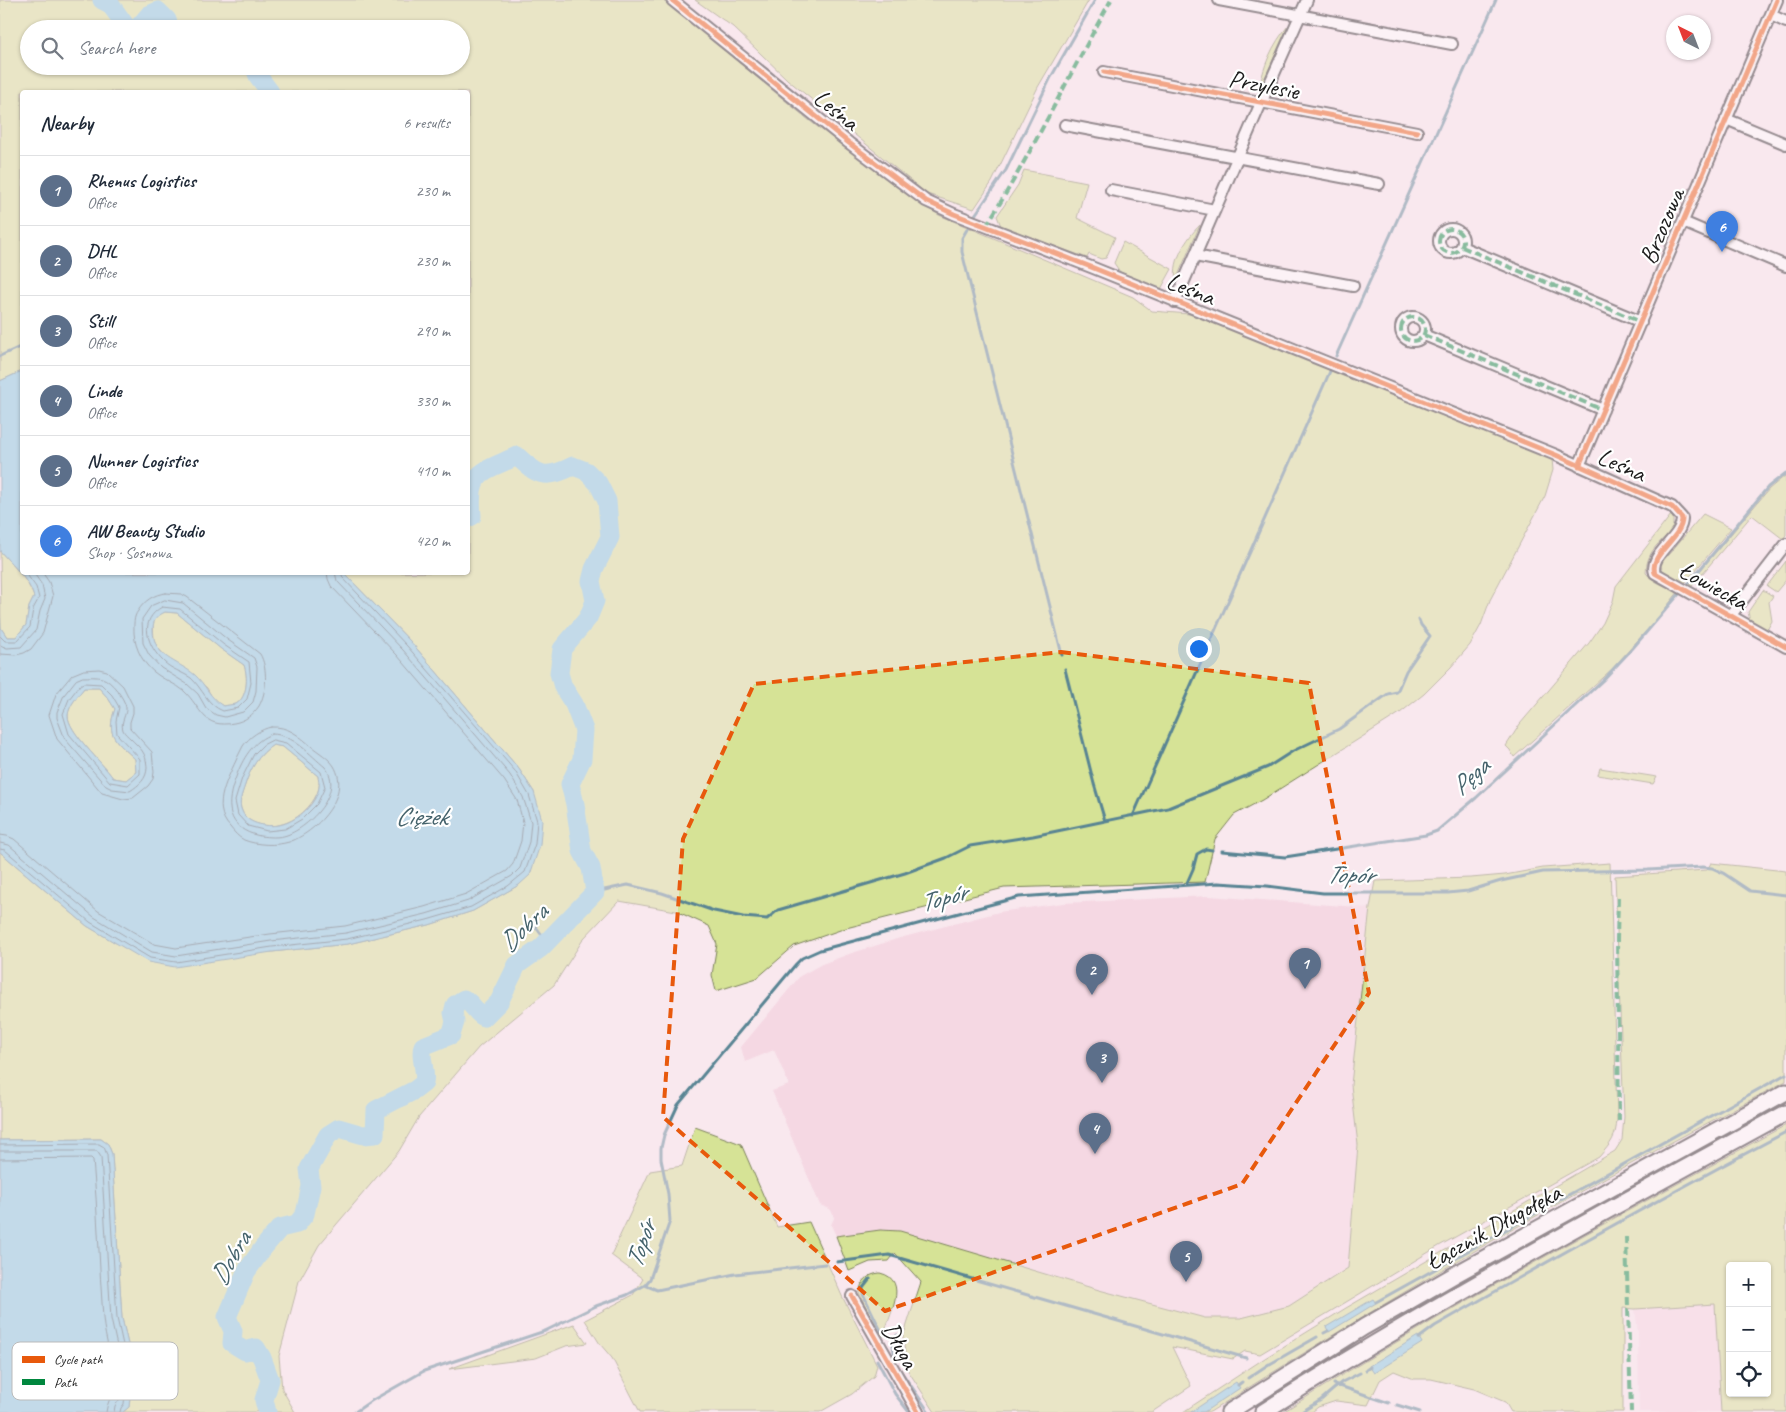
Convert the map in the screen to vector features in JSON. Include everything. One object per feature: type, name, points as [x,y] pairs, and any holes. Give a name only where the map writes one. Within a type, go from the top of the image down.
[{"type":"main road","name":"Łącznik Długołęka","points":[[1229,1412],[1364,1327],[1450,1277],[1786,1092]]},
{"type":"main road","name":"Łącznik Długołęka","points":[[1264,1412],[1384,1337],[1480,1281],[1786,1113]]},
{"type":"street","name":"Leśna","points":[[672,0],[849,143],[926,201],[1556,455],[1672,507],[1680,515],[1682,523],[1680,530],[1658,557],[1653,568]]},
{"type":"street","points":[[1219,0],[1452,44]]},
{"type":"street","name":"Przylesie","points":[[1175,302],[1307,0]]},
{"type":"street","name":"Brzozowa","points":[[1579,466],[1777,0]]},
{"type":"street","points":[[1771,14],[1786,22]]},
{"type":"street","name":"Przylesie","points":[[1104,72],[1417,132]]},
{"type":"street","points":[[1726,119],[1786,144]]},
{"type":"street","points":[[1065,125],[1379,184]]},
{"type":"street","points":[[1111,190],[1214,210]]},
{"type":"street","points":[[1683,222],[1786,266]]},
{"type":"street","points":[[1462,247],[1641,322]]},
{"type":"street","points":[[1195,256],[1353,286]]},
{"type":"street","points":[[1424,335],[1603,410]]},
{"type":"street","points":[[1731,616],[1786,544]]},
{"type":"street","name":"Łowiecka","points":[[1653,568],[1658,576],[1685,589],[1786,647]]},
{"type":"street","name":"Długa","points":[[852,1296],[918,1412]]},
{"type":"highlighted area","points":[[1061,652],[1309,683],[1369,993],[1242,1184],[885,1311],[663,1117],[683,839],[754,684]]},
{"type":"shaded area","points":[[1209,896],[1370,908],[1351,1085],[1358,1145],[1348,1268],[1289,1306],[1241,1318],[1205,1318],[1099,1290],[900,1231],[880,1230],[836,1236],[831,1225],[834,1218],[832,1212],[830,1209],[820,1205],[772,1091],[789,1085],[774,1050],[745,1062],[741,1047],[800,976],[822,964],[849,954],[900,938],[999,912],[1063,903]]},
{"type":"shaded area","points":[[1716,1304],[1721,1412],[1639,1412],[1638,1333],[1635,1309]]},
{"type":"green space","points":[[0,0],[663,0],[810,121],[910,197],[939,215],[1133,297],[1152,311],[1189,314],[1278,347],[1552,459],[1553,470],[1545,496],[1490,600],[1481,625],[1470,645],[1424,694],[1400,713],[1262,800],[1234,815],[1215,839],[1205,882],[1004,888],[846,928],[794,946],[757,978],[716,991],[712,975],[717,944],[709,926],[676,911],[619,901],[584,938],[554,985],[479,1047],[419,1117],[399,1151],[319,1245],[299,1281],[279,1356],[282,1389],[295,1412],[123,1412],[129,1407],[130,1400],[178,1400],[178,1342],[127,1342],[122,1318],[112,1154],[108,1144],[101,1139],[0,1140],[0,852],[87,926],[116,943],[272,952],[348,944],[429,925],[473,911],[519,885],[534,792],[519,769],[411,642],[346,575],[470,575],[470,90],[20,90],[20,372],[0,381]]},
{"type":"green space","points":[[695,0],[1089,0],[1038,87],[992,182],[974,209],[927,194],[788,80],[733,27]]},
{"type":"green space","points":[[1288,26],[1259,91],[1269,56]]},
{"type":"green space","points":[[1024,170],[1087,182],[1077,218],[1115,237],[1106,258],[1101,259],[1089,254],[1087,258],[1001,226],[997,216],[1018,185]]},
{"type":"green space","points":[[1200,225],[1176,280],[1175,272],[1178,257],[1190,236]]},
{"type":"green space","points":[[1123,242],[1172,269],[1161,289],[1120,272],[1114,263]]},
{"type":"green space","points":[[1786,475],[1786,535],[1783,539],[1752,515],[1691,587],[1688,585],[1769,489]]},
{"type":"green space","points":[[1703,514],[1731,528],[1684,584],[1664,573],[1661,566],[1663,561]]},
{"type":"green space","points":[[1671,515],[1673,518],[1673,530],[1654,548],[1648,560],[1646,573],[1657,582],[1679,591],[1612,669],[1514,757],[1506,746],[1520,724],[1589,643],[1603,623],[1613,601],[1616,586]]},
{"type":"green space","points":[[0,551],[24,578],[34,597],[29,607],[26,625],[16,637],[7,637],[1,628]]},
{"type":"green space","points":[[1786,561],[1786,580],[1776,592],[1767,586]]},
{"type":"green space","points":[[1763,590],[1773,596],[1769,602],[1772,621],[1767,630],[1750,620],[1748,612]]},
{"type":"green space","points":[[165,612],[177,613],[244,665],[246,686],[240,701],[236,704],[223,706],[214,701],[207,688],[185,669],[168,659],[158,648],[154,641],[153,622],[158,615]]},
{"type":"green space","points":[[84,688],[99,688],[115,709],[111,726],[114,738],[135,759],[136,772],[126,780],[113,778],[79,738],[69,722],[70,708]]},
{"type":"green space","points":[[273,745],[283,747],[318,776],[319,786],[314,799],[300,815],[288,822],[271,826],[259,824],[245,816],[240,802],[252,768],[259,757]]},
{"type":"green space","points":[[1600,768],[1657,777],[1653,784],[1598,775]]},
{"type":"green space","points":[[1610,863],[1617,1119],[1612,1140],[1599,1157],[1439,1246],[1260,1354],[1245,1351],[1233,1359],[1172,1347],[1191,1386],[1152,1412],[935,1412],[907,1369],[903,1337],[921,1282],[895,1253],[889,1261],[870,1262],[849,1271],[836,1236],[880,1230],[900,1231],[1099,1290],[1205,1318],[1241,1318],[1289,1306],[1348,1268],[1358,1145],[1351,1085],[1370,908],[1375,881],[1471,878],[1505,875],[1543,868]]},
{"type":"green space","points":[[1711,863],[1786,871],[1786,1081],[1461,1259],[1335,1334],[1210,1412],[1183,1412],[1346,1308],[1615,1151],[1622,1140],[1624,1117],[1615,876],[1707,870]]},
{"type":"green space","points":[[1786,1125],[1786,1412],[1721,1412],[1715,1304],[1635,1309],[1623,1308],[1623,1412],[1511,1412],[1505,1402],[1474,1389],[1431,1379],[1414,1379],[1394,1371],[1380,1380],[1368,1405],[1336,1401],[1318,1407],[1312,1412],[1283,1412],[1406,1336],[1595,1229]]},
{"type":"green space","points":[[695,1127],[741,1144],[777,1227],[809,1222],[842,1296],[877,1365],[874,1376],[852,1394],[820,1412],[640,1412],[612,1358],[600,1344],[585,1320],[633,1295],[643,1279],[611,1255],[650,1171],[682,1166]]},
{"type":"green space","points":[[880,1273],[889,1277],[894,1283],[896,1291],[883,1337],[881,1337],[859,1293],[861,1285],[866,1279]]},
{"type":"green space","points":[[574,1324],[587,1343],[566,1346],[536,1358],[449,1369]]},
{"type":"water","name":"Ciężek","points":[[20,372],[20,573],[0,551],[0,381]]},
{"type":"water","name":"Ciężek","points":[[22,575],[346,575],[411,642],[519,769],[534,792],[542,820],[540,845],[530,875],[519,885],[473,911],[429,925],[348,944],[272,952],[175,967],[148,962],[87,926],[0,852],[0,618],[1,628],[7,637],[16,637],[26,625],[29,607],[34,597]],"holes":[[[165,612],[177,613],[244,665],[246,675],[245,691],[240,701],[236,704],[223,706],[195,675],[167,657],[157,646],[153,629],[156,619]],[[84,688],[99,688],[115,709],[111,726],[114,738],[135,759],[136,772],[126,780],[113,778],[79,738],[69,722],[70,708]],[[273,745],[283,747],[318,776],[319,786],[315,799],[306,810],[289,822],[272,826],[259,824],[249,819],[242,811],[240,802],[256,762]]]},
{"type":"water","points":[[101,1139],[108,1144],[112,1154],[122,1318],[127,1342],[12,1342],[12,1400],[130,1400],[129,1407],[123,1412],[0,1412],[0,1140]]},
{"type":"water","points":[[1373,1299],[1376,1303],[1329,1332],[1326,1327]]},
{"type":"water","points":[[1418,1336],[1422,1343],[1374,1373],[1369,1366]]},
{"type":"water","points":[[1236,1382],[1240,1388],[1204,1412],[1191,1412]]},
{"type":"waterway","name":"Dobra","points":[[102,0],[110,4],[122,20]]},
{"type":"waterway","points":[[975,215],[1006,170],[1050,79],[1095,0]]},
{"type":"waterway","points":[[1336,356],[1496,0]]},
{"type":"waterway","name":"Dobra","points":[[145,20],[149,15],[158,11],[167,20]]},
{"type":"waterway","name":"Dobra","points":[[258,75],[268,90]]},
{"type":"waterway","points":[[969,226],[962,238],[962,252],[1062,655]]},
{"type":"waterway","points":[[0,356],[20,347]]},
{"type":"waterway","points":[[1133,816],[1331,369]]},
{"type":"waterway","name":"Dobra","points":[[267,1412],[264,1400],[270,1380],[262,1358],[256,1348],[245,1351],[232,1343],[233,1331],[227,1317],[246,1272],[263,1248],[280,1228],[297,1224],[305,1214],[311,1186],[309,1169],[328,1135],[339,1128],[363,1135],[375,1134],[376,1110],[415,1090],[424,1083],[423,1046],[451,1035],[455,1022],[453,1013],[455,1005],[464,999],[484,1017],[499,1002],[517,965],[541,948],[595,892],[591,868],[582,851],[570,784],[582,759],[584,730],[574,704],[563,687],[559,673],[562,649],[588,618],[595,601],[591,581],[594,569],[610,537],[607,501],[598,483],[586,471],[573,466],[555,473],[542,474],[531,468],[517,456],[494,466],[479,476],[472,490],[472,516],[470,517]]},
{"type":"waterway","name":"Pęga","points":[[1687,585],[1768,487],[1786,473]]},
{"type":"waterway","name":"Pęga","points":[[1222,851],[1285,857],[1426,835],[1437,831],[1476,798],[1603,680],[1680,593]]},
{"type":"waterway","points":[[595,892],[628,885],[662,893],[714,911],[743,917],[767,919],[778,910],[905,873],[946,858],[970,846],[1033,836],[1168,808],[1268,767],[1293,751],[1339,729],[1388,694],[1397,692],[1406,671],[1430,636],[1419,620]]},
{"type":"waterway","points":[[1065,669],[1105,821]]},
{"type":"waterway","name":"Pęga","points":[[1186,885],[1197,854],[1206,849],[1212,850]]},
{"type":"waterway","name":"Topór","points":[[355,1412],[424,1371],[545,1331],[596,1306],[627,1295],[645,1285],[650,1279],[670,1221],[661,1148],[664,1135],[678,1105],[796,964],[802,958],[820,950],[1019,897],[1218,883],[1267,886],[1323,893],[1448,893],[1468,891],[1501,881],[1543,872],[1703,867],[1712,868],[1723,873],[1750,891],[1786,895]]},
{"type":"waterway","points":[[533,923],[547,942]]},
{"type":"waterway","points":[[1376,1302],[1786,1074]]},
{"type":"waterway","points":[[1419,1338],[1435,1326],[1566,1252],[1786,1132]]},
{"type":"waterway","points":[[837,1262],[889,1255],[1246,1358]]},
{"type":"waterway","points":[[645,1285],[657,1290],[735,1274],[825,1264]]},
{"type":"waterway","points":[[870,1279],[863,1288],[863,1294],[881,1331]]},
{"type":"waterway","points":[[1324,1333],[1328,1331]]},
{"type":"waterway","points":[[897,1335],[893,1346],[896,1364],[929,1412]]},
{"type":"waterway","points":[[1270,1364],[1317,1337]]},
{"type":"waterway","points":[[877,1360],[895,1394],[909,1412]]},
{"type":"waterway","points":[[1248,1378],[1269,1364]]},
{"type":"waterway","points":[[1366,1370],[1370,1367]]},
{"type":"waterway","points":[[1303,1411],[1321,1400],[1342,1382],[1360,1373]]},
{"type":"waterway","points":[[1238,1385],[1242,1382]]},
{"type":"waterway","points":[[1334,1384],[1389,1403]]},
{"type":"waterway","points":[[1397,1405],[1420,1412]]},
{"type":"marked path","points":[[986,226],[1035,142],[1111,0]]},
{"type":"marked path","points":[[1451,229],[1460,232],[1463,241],[1460,250],[1451,253],[1442,250],[1439,241],[1442,232],[1451,229]]},
{"type":"marked path","points":[[1462,247],[1641,322]]},
{"type":"marked path","points":[[1413,317],[1422,320],[1425,329],[1422,338],[1413,341],[1404,338],[1401,329],[1404,320],[1413,317]]},
{"type":"marked path","points":[[1424,335],[1603,410]]},
{"type":"marked path","points":[[1618,898],[1619,1121]]},
{"type":"marked path","points":[[1626,1237],[1631,1412]]},
{"type":"cycle path","points":[[672,0],[849,143],[926,201],[954,214],[1091,267],[1556,455],[1672,507],[1682,518],[1681,525],[1656,559],[1655,573],[1786,647]]},
{"type":"cycle path","points":[[1579,466],[1777,0]]},
{"type":"cycle path","points":[[1104,72],[1417,132]]},
{"type":"cycle path","points":[[852,1296],[918,1412]]},
{"type":"place","name":"AW Beauty Studio","points":[[1722,252]]},
{"type":"place","name":"Rhenus Logistics","points":[[1305,989]]},
{"type":"place","name":"DHL","points":[[1092,995]]},
{"type":"place","name":"Still","points":[[1102,1083]]},
{"type":"place","name":"Linde","points":[[1095,1154]]},
{"type":"place","name":"Nunner Logistics","points":[[1186,1282]]}]
